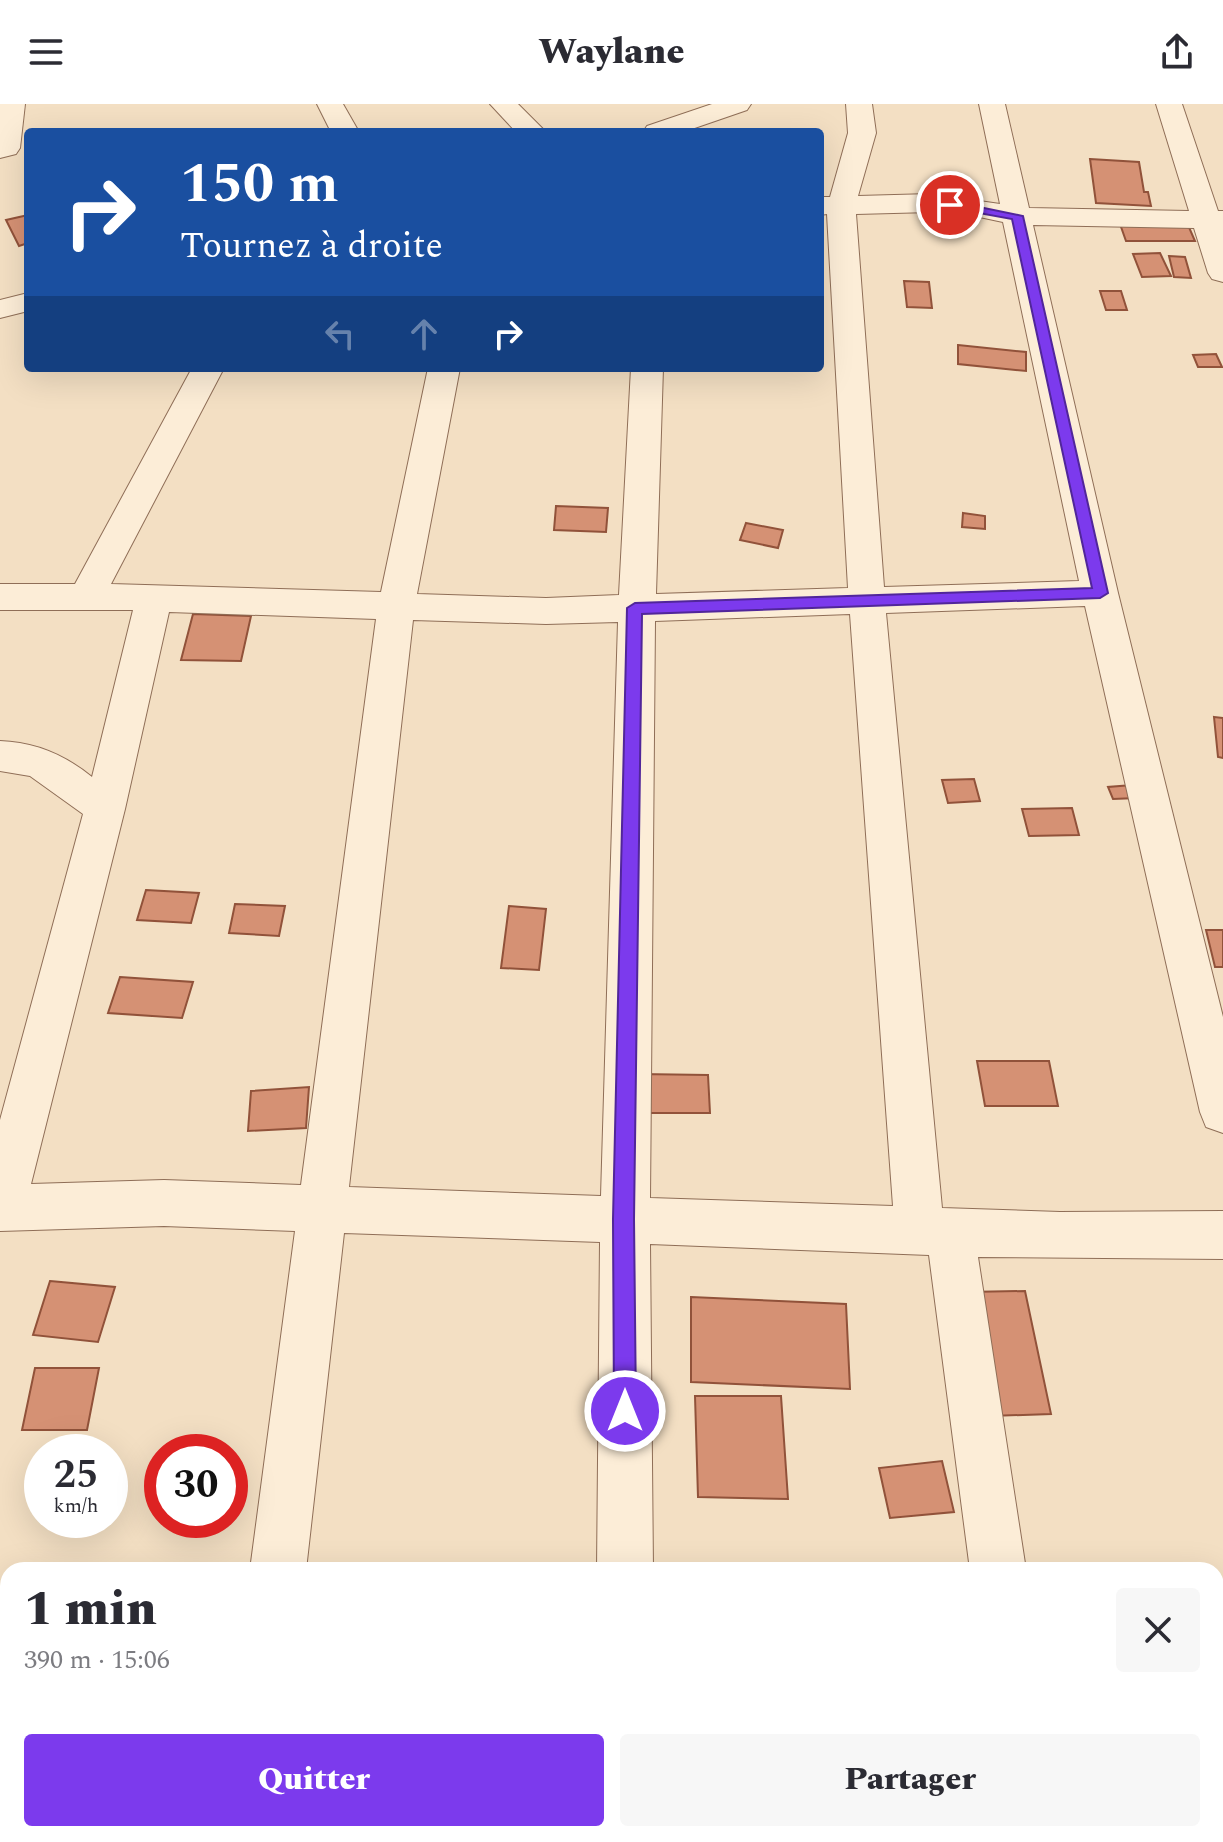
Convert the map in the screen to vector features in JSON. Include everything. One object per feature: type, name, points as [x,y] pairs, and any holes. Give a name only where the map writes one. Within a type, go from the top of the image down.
[{"type":"street","points":[[0,150],[6,148],[12,104]]},
{"type":"street","points":[[330,104],[343,128]]},
{"type":"street","points":[[503,104],[528,128]]},
{"type":"street","points":[[859,104],[862,133],[831,207],[867,601],[934,1230],[996,1562]]},
{"type":"street","points":[[992,104],[1100,593],[1223,1112]]},
{"type":"street","points":[[1169,104],[1215,220],[1223,273]]},
{"type":"street","points":[[672,128],[729,105]]},
{"type":"street","points":[[831,207],[931,203],[970,206],[1017,216],[1215,220]]},
{"type":"street","points":[[0,309],[24,303]]},
{"type":"street","points":[[86,597],[206,372]]},
{"type":"street","points":[[279,1562],[396,606],[443,372]]},
{"type":"street","points":[[625,1562],[624,1219],[635,608],[647,372]]},
{"type":"street","points":[[0,597],[154,598],[546,611],[1100,593]]},
{"type":"street","points":[[154,598],[105,809],[0,1207],[164,1203],[1060,1236],[1223,1235]]},
{"type":"street","points":[[0,756],[14,755],[43,761],[105,809]]},
{"type":"building","points":[[1090,159],[1139,162],[1144,192],[1148,192],[1151,206],[1096,203]]},
{"type":"building","points":[[24,216],[24,244],[19,246],[6,220]]},
{"type":"building","points":[[1120,224],[1188,225],[1195,241],[1126,241]]},
{"type":"building","points":[[1160,253],[1171,276],[1142,277],[1133,254]]},
{"type":"building","points":[[1169,256],[1185,257],[1191,278],[1174,277]]},
{"type":"building","points":[[904,281],[929,282],[932,308],[907,307]]},
{"type":"building","points":[[1100,291],[1121,291],[1127,310],[1106,310]]},
{"type":"building","points":[[958,345],[1026,352],[1026,371],[958,364]]},
{"type":"building","points":[[1216,354],[1222,367],[1198,367],[1193,355]]},
{"type":"building","points":[[556,506],[608,508],[606,532],[554,530]]},
{"type":"building","points":[[963,513],[985,516],[985,529],[962,527]]},
{"type":"building","points":[[746,523],[783,530],[778,548],[740,540]]},
{"type":"building","points":[[193,614],[251,616],[241,661],[181,660]]},
{"type":"building","points":[[1214,717],[1223,718],[1223,758],[1218,757]]},
{"type":"building","points":[[974,779],[980,801],[948,803],[942,780]]},
{"type":"building","points":[[1132,785],[1137,798],[1113,799],[1108,787]]},
{"type":"building","points":[[1072,808],[1079,835],[1029,836],[1022,809]]},
{"type":"building","points":[[146,890],[199,893],[191,923],[137,920]]},
{"type":"building","points":[[235,904],[285,906],[279,936],[229,933]]},
{"type":"building","points":[[509,906],[546,909],[539,970],[501,968]]},
{"type":"building","points":[[1206,930],[1223,930],[1223,967],[1215,967]]},
{"type":"building","points":[[120,977],[193,982],[182,1018],[108,1013]]},
{"type":"building","points":[[977,1061],[1049,1061],[1058,1106],[985,1106]]},
{"type":"building","points":[[639,1074],[708,1075],[710,1113],[640,1113]]},
{"type":"building","points":[[309,1087],[306,1128],[248,1131],[251,1091]]},
{"type":"building","points":[[50,1281],[115,1287],[98,1342],[33,1335]]},
{"type":"building","points":[[1025,1291],[1051,1414],[990,1416],[967,1292]]},
{"type":"building","points":[[691,1297],[846,1304],[850,1389],[691,1382]]},
{"type":"building","points":[[35,1368],[99,1368],[87,1430],[22,1430]]},
{"type":"building","points":[[695,1396],[781,1396],[788,1499],[698,1497]]},
{"type":"building","points":[[942,1461],[954,1512],[890,1518],[879,1468]]},
{"type":"route","points":[[625,1411],[624,1219],[635,608],[1100,593],[1017,216],[950,205]]}]
